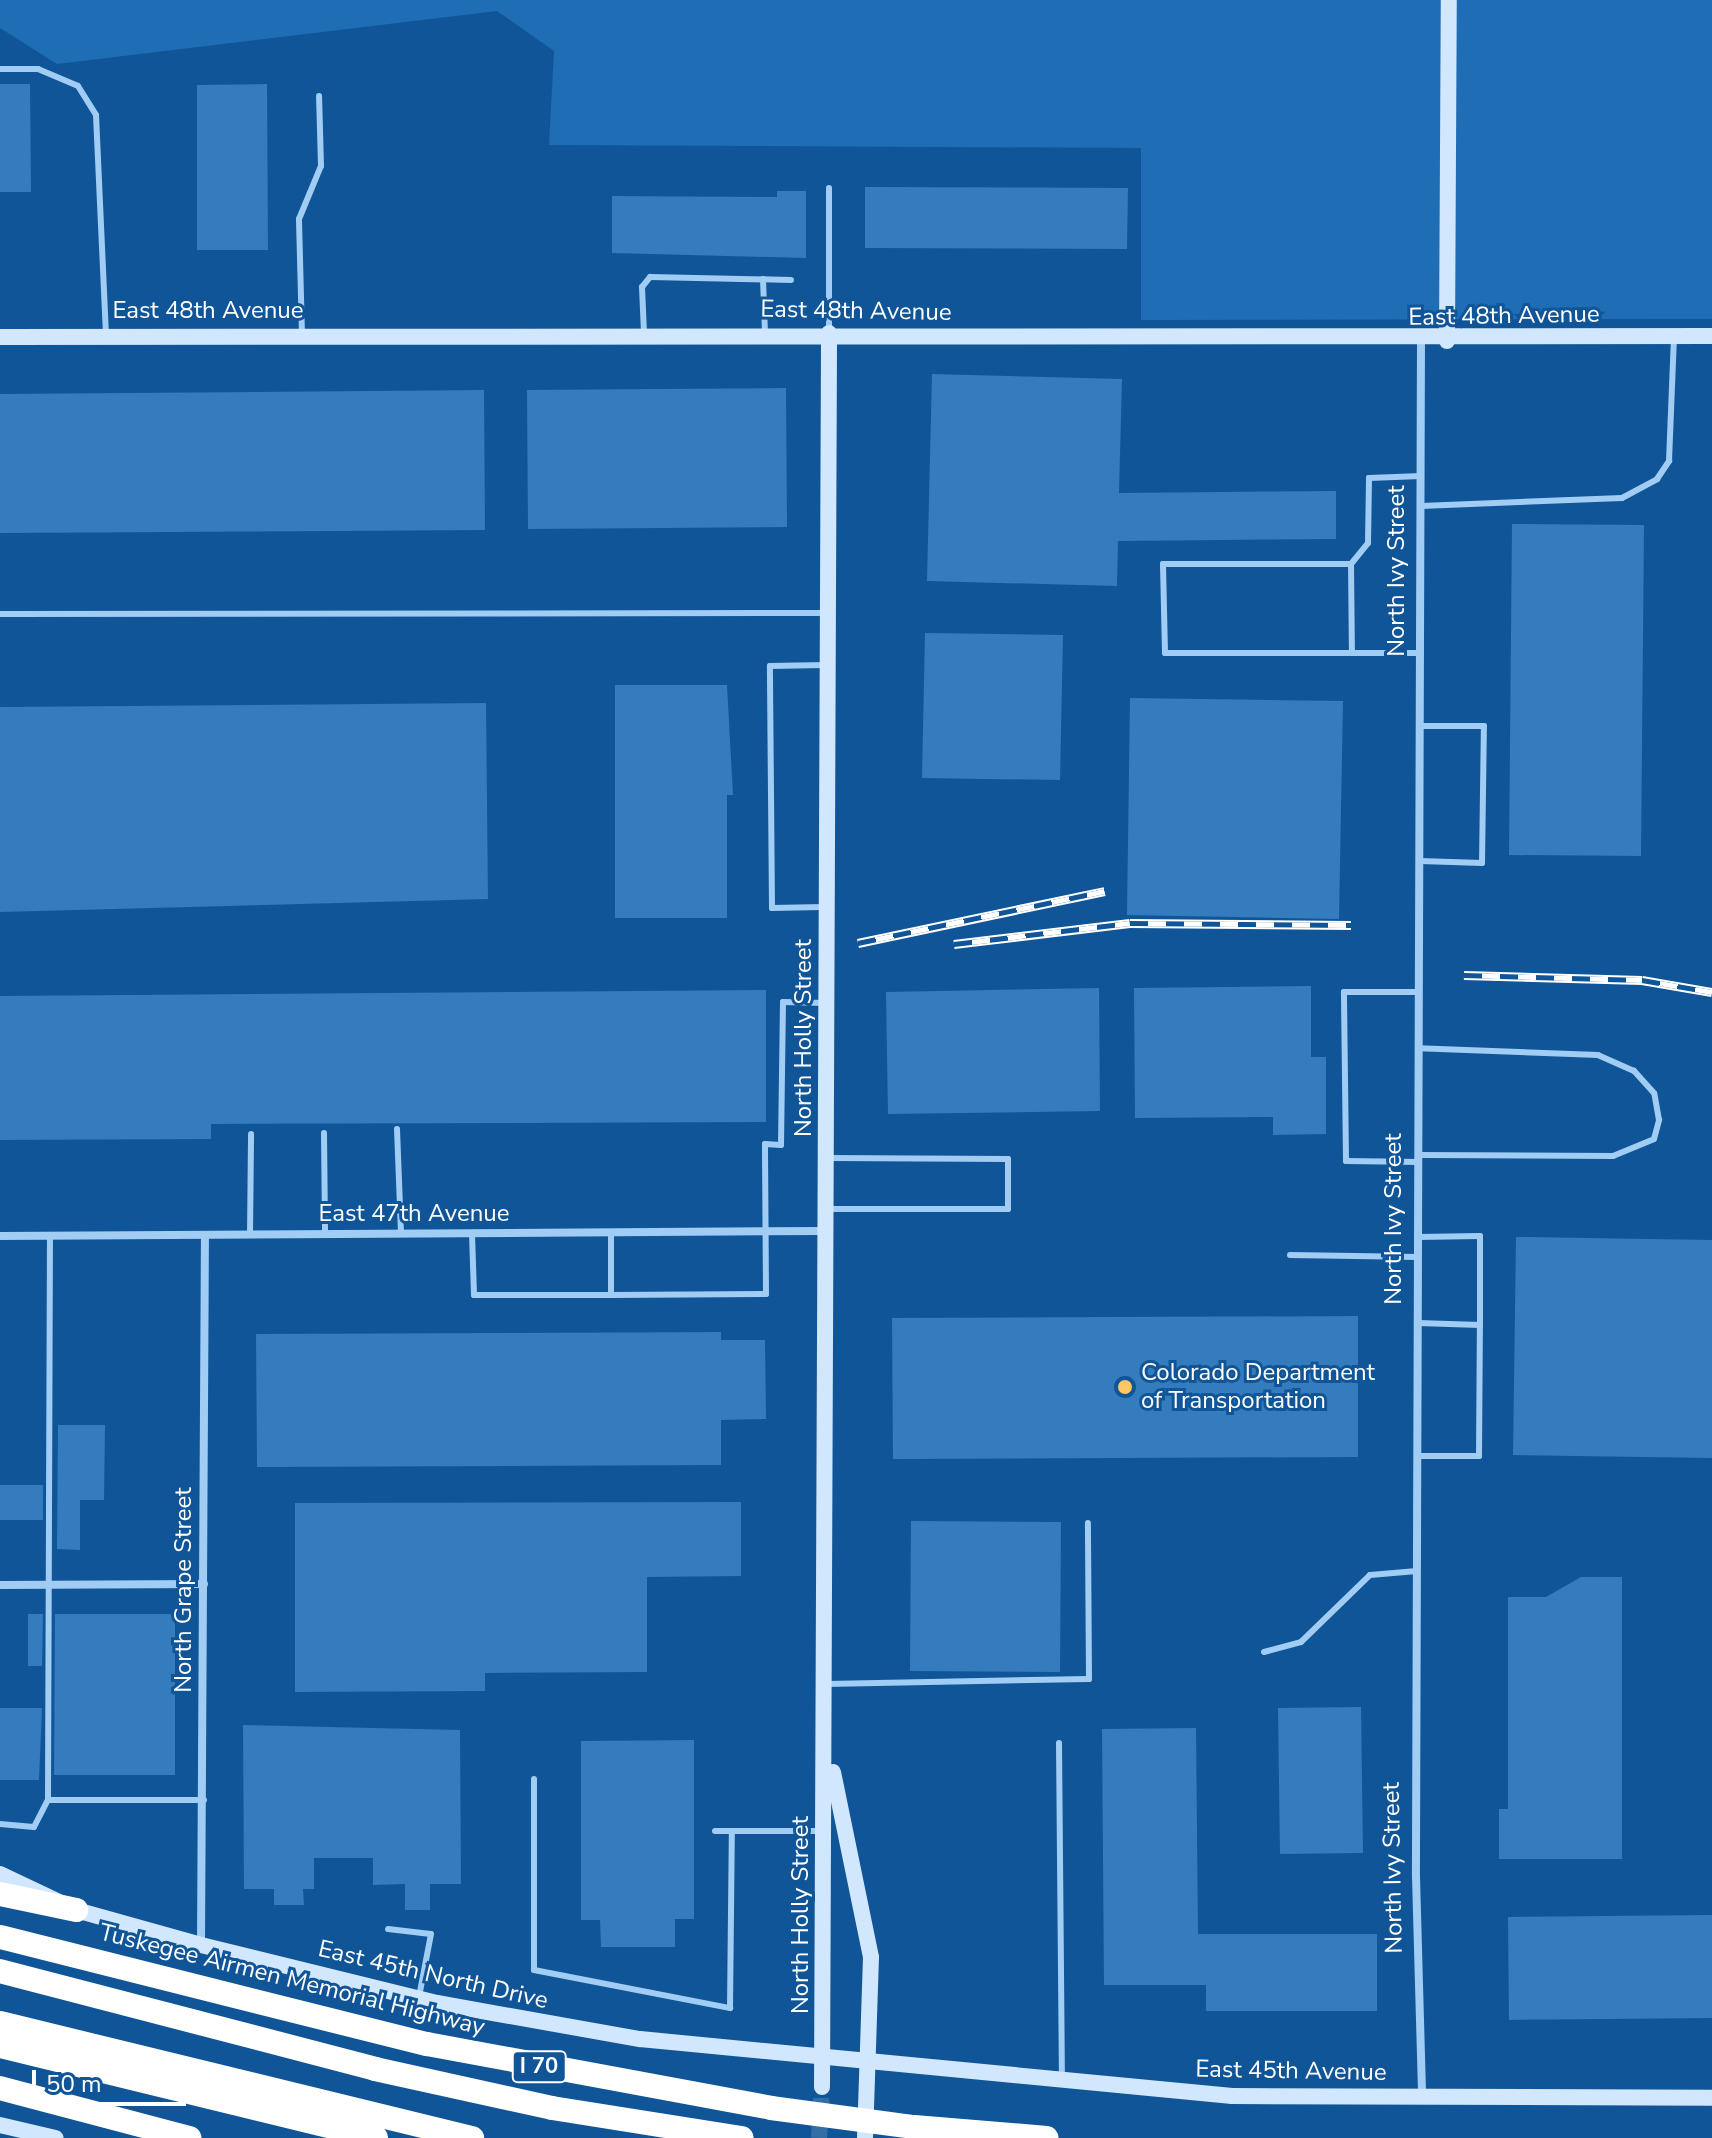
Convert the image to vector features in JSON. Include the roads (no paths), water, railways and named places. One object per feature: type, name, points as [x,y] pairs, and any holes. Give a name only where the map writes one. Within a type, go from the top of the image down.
[{"type":"highway","points":[[0,1894],[76,1910]]},
{"type":"highway","name":"Tuskegee Airmen Memorial Highway","points":[[0,1937],[310,2015],[545,2068],[771,2108],[914,2127],[1047,2138]]},
{"type":"highway","points":[[0,1951],[310,2015]]},
{"type":"highway","points":[[0,1971],[389,2072],[742,2138]]},
{"type":"highway","points":[[0,2023],[461,2138]]},
{"type":"highway","points":[[0,2046],[376,2138]]},
{"type":"highway","points":[[0,2088],[189,2138]]},
{"type":"highway","points":[[422,2128],[472,2138]]},
{"type":"street","points":[[1447,341],[1449,0]]},
{"type":"street","name":"East 48th Avenue","points":[[0,337],[829,333],[1447,341],[1712,336]]},
{"type":"street","name":"North Holly Street","points":[[822,2087],[829,1231],[829,333]]},
{"type":"street","name":"North Ivy Street","points":[[1421,341],[1417,1571],[1422,2098]]},
{"type":"street","name":"East 47th Avenue","points":[[0,1236],[829,1231]]},
{"type":"street","name":"North Grape Street","points":[[201,1945],[205,1235]]},
{"type":"street","points":[[0,1585],[204,1584]]},
{"type":"street","name":"North Holly Street","points":[[826,1743],[869,1937],[870,2063],[865,2138]]},
{"type":"street","name":"East 45th North Drive","points":[[0,1874],[76,1910],[418,1999],[592,2033],[870,2063]]},
{"type":"street","name":"East 45th Avenue","points":[[870,2063],[1062,2084],[1422,2098],[1712,2098]]},
{"type":"street","points":[[0,2125],[56,2138]]},
{"type":"lane","points":[[0,69],[38,69],[78,86],[96,115],[106,336]]},
{"type":"lane","points":[[302,335],[299,219],[321,166],[319,96]]},
{"type":"lane","points":[[829,188],[829,333]]},
{"type":"lane","points":[[644,333],[642,287],[650,277],[791,280]]},
{"type":"lane","points":[[763,279],[765,333]]},
{"type":"lane","points":[[1421,506],[1622,498],[1657,479],[1669,461],[1674,337]]},
{"type":"lane","points":[[1352,653],[1351,564],[1368,543],[1369,478],[1421,476]]},
{"type":"lane","points":[[1351,564],[1163,564],[1165,653],[1421,653]]},
{"type":"lane","points":[[0,614],[829,613]]},
{"type":"lane","points":[[828,907],[772,908],[770,666],[829,665]]},
{"type":"lane","points":[[1420,726],[1484,726],[1482,863],[1420,861]]},
{"type":"lane","points":[[1419,992],[1344,992],[1346,1161],[1613,1156],[1654,1139],[1654,1093],[1634,1071],[1598,1055],[1419,1048]]},
{"type":"lane","points":[[472,1234],[474,1295],[766,1294],[765,1144],[781,1145],[783,1002],[828,1003]]},
{"type":"lane","points":[[397,1129],[401,1234]]},
{"type":"lane","points":[[324,1133],[325,1234]]},
{"type":"lane","points":[[250,1235],[251,1134]]},
{"type":"lane","points":[[828,1158],[1008,1159],[1008,1209],[829,1209]]},
{"type":"lane","points":[[611,1233],[611,1295]]},
{"type":"lane","points":[[0,1824],[34,1827],[48,1800],[50,1236]]},
{"type":"lane","points":[[1417,1456],[1479,1456],[1480,1325],[1480,1236],[1418,1237]]},
{"type":"lane","points":[[1290,1255],[1418,1257]]},
{"type":"lane","points":[[1418,1323],[1480,1325]]},
{"type":"lane","points":[[826,1684],[1089,1679],[1088,1523]]},
{"type":"lane","points":[[1264,1652],[1301,1642],[1370,1575],[1417,1571]]},
{"type":"lane","points":[[1059,1743],[1062,2084]]},
{"type":"lane","points":[[534,1779],[534,1970],[730,2008],[732,1831]]},
{"type":"lane","points":[[48,1800],[204,1800]]},
{"type":"lane","points":[[715,1831],[825,1831]]},
{"type":"lane","points":[[388,1929],[431,1934],[418,1999]]},
{"type":"tunnel","points":[[819,2138],[822,2087]]},
{"type":"railway","points":[[858,943],[1105,891]]},
{"type":"railway","points":[[954,944],[1130,923],[1351,925]]},
{"type":"railway","points":[[1464,975],[1642,980],[1712,992]]},
{"type":"place","name":"Colorado Department of Transportation","points":[[1125,1387]]}]
